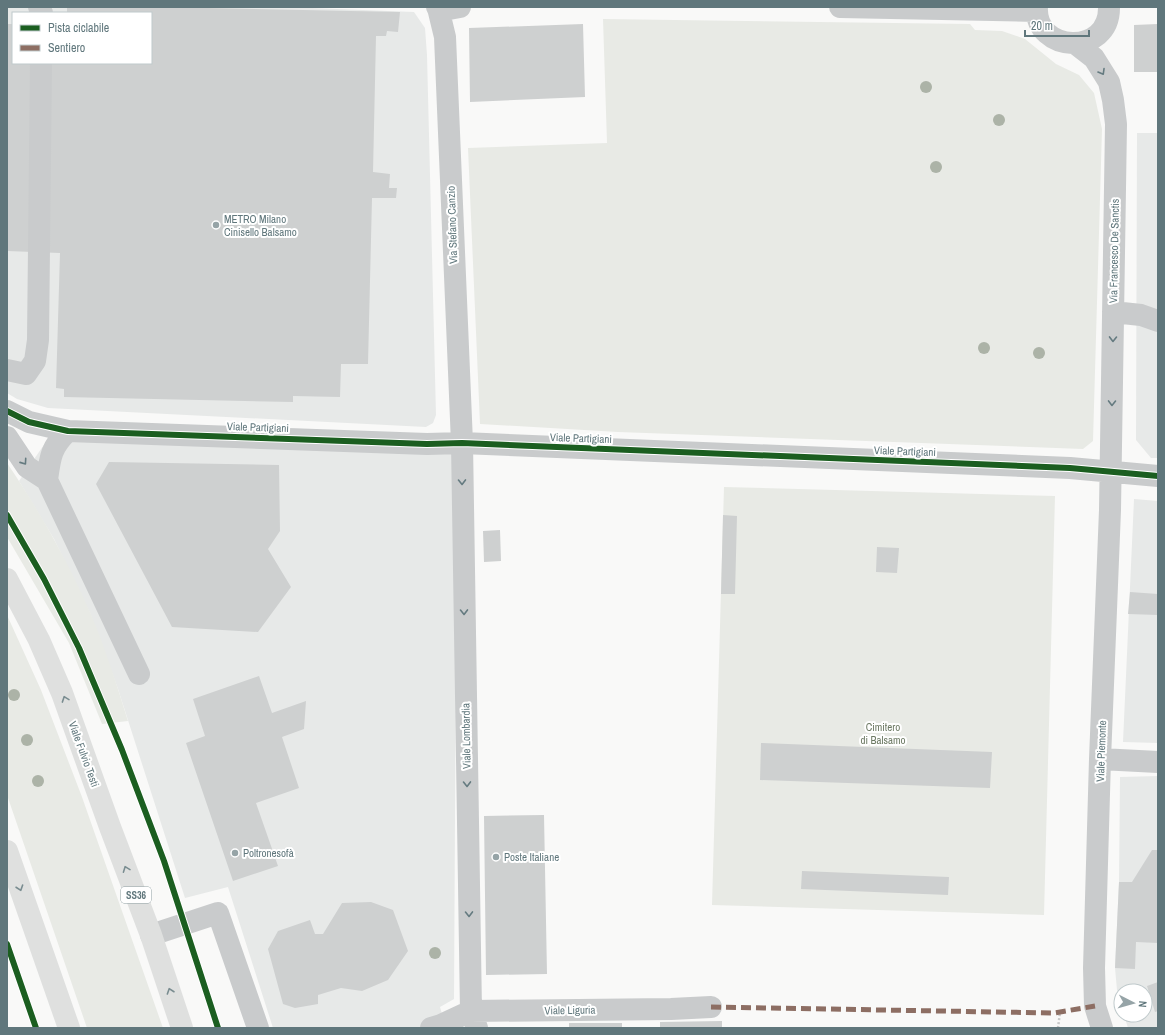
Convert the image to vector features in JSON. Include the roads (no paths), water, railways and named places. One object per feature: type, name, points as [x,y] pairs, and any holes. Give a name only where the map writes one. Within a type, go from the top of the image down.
[{"type":"highway","name":"Viale Fulvio Testi","points":[[7,579],[39,640],[62,693],[110,827],[151,935],[182,1028]]},
{"type":"highway","points":[[7,851],[64,1027]]},
{"type":"street","points":[[438,7],[449,9],[460,7]]},
{"type":"street","name":"Via Stefano Canzio","points":[[438,7],[445,38],[462,443]]},
{"type":"street","points":[[840,7],[1037,9],[1041,25],[1049,35],[1062,42],[1076,44],[1090,40],[1102,30],[1109,15],[1109,7]]},
{"type":"street","name":"Via Francesco De Sanctis","points":[[1076,44],[1094,58],[1109,82],[1116,124],[1110,472]]},
{"type":"street","points":[[7,370],[26,374],[35,361],[38,340],[41,64]]},
{"type":"street","points":[[1113,312],[1141,315],[1158,321]]},
{"type":"street","name":"Viale Partigiani","points":[[7,411],[29,422],[68,431],[427,444],[462,443],[1062,468],[1158,476]]},
{"type":"street","points":[[47,480],[50,456],[58,440],[68,431]]},
{"type":"street","points":[[7,437],[27,467],[47,480],[139,674]]},
{"type":"street","name":"Viale Lombardia","points":[[462,443],[474,1020]]},
{"type":"street","name":"Viale Piemonte","points":[[1102,1028],[1095,1006],[1094,968],[1100,759],[1110,510],[1110,472]]},
{"type":"street","points":[[1100,759],[1158,762]]},
{"type":"street","points":[[151,935],[218,913],[258,1028]]},
{"type":"street","name":"Viale Liguria","points":[[431,1028],[474,1020],[712,1007]]},
{"type":"place","name":"METRO Milano Cinisello Balsamo","points":[[216,225]]},
{"type":"place","name":"Poltronesofà","points":[[235,853]]},
{"type":"place","name":"Poste Italiane","points":[[496,857]]},
{"type":"park label","name":"Cimitero di Balsamo","points":[[883,733]]}]
